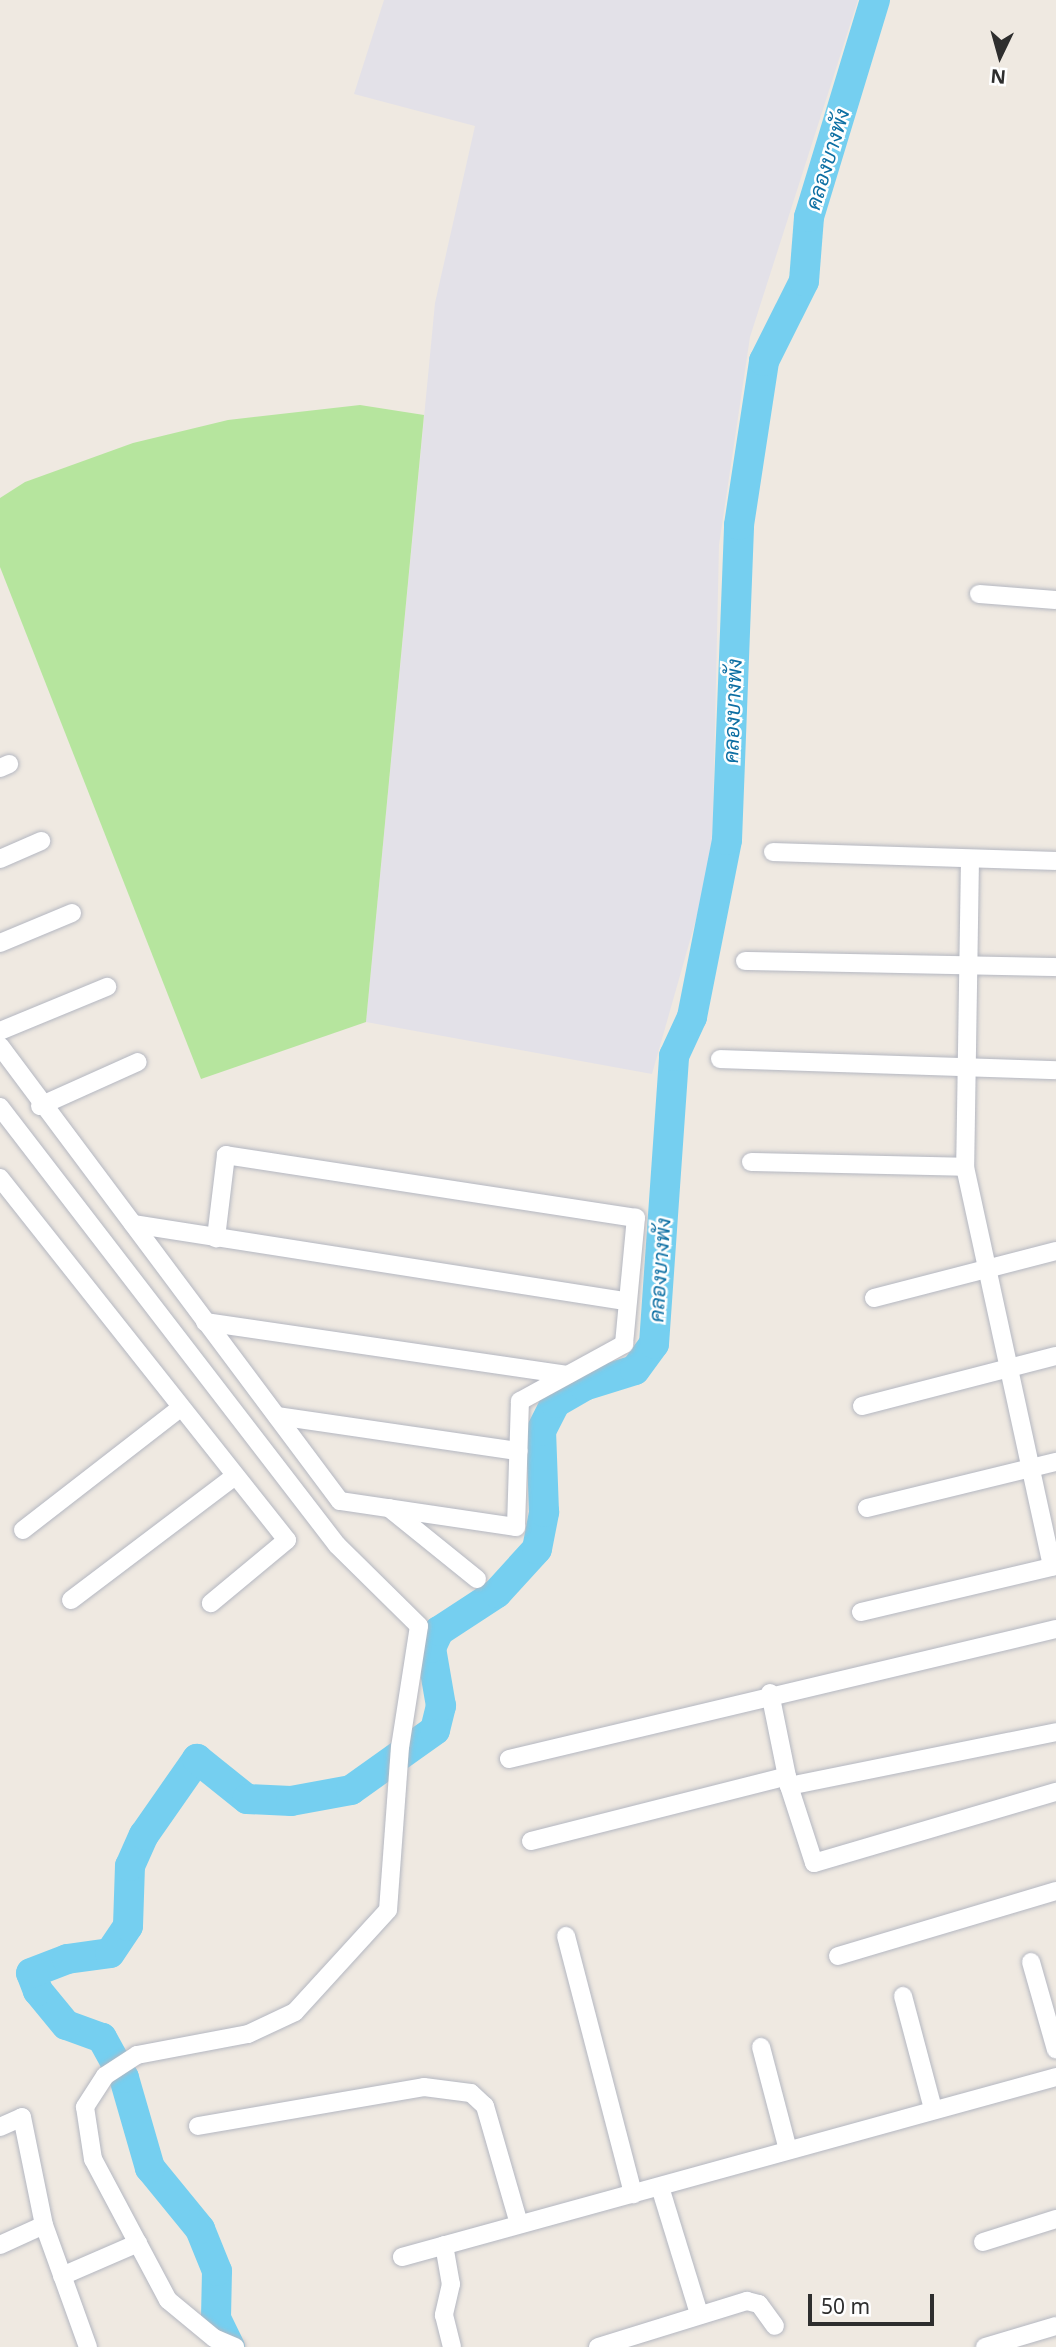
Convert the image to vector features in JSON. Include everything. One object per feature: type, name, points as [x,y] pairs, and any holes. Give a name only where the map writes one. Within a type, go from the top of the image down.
[{"type":"street","points":[[979,594],[1056,600]]},
{"type":"street","points":[[0,859],[41,841]]},
{"type":"street","points":[[773,852],[1056,861]]},
{"type":"street","points":[[861,1612],[1054,1567],[1028,1468],[965,1167],[970,859]]},
{"type":"street","points":[[0,943],[72,913]]},
{"type":"street","points":[[745,961],[1056,967]]},
{"type":"street","points":[[0,1031],[107,987]]},
{"type":"street","points":[[0,1046],[40,1106],[133,1224],[340,1501],[516,1527],[520,1401],[624,1344],[636,1219],[226,1155],[216,1238]]},
{"type":"street","points":[[720,1059],[1056,1070]]},
{"type":"street","points":[[40,1106],[138,1062]]},
{"type":"street","points":[[0,1107],[337,1545],[419,1626],[400,1747],[388,1910],[295,2012],[248,2034],[137,2055],[105,2076],[85,2107],[93,2159],[168,2300],[214,2338],[235,2347]]},
{"type":"street","points":[[751,1162],[965,1167]]},
{"type":"street","points":[[0,1178],[179,1409],[288,1540],[211,1603]]},
{"type":"street","points":[[133,1224],[627,1301]]},
{"type":"street","points":[[874,1298],[1056,1251]]},
{"type":"street","points":[[205,1322],[567,1375]]},
{"type":"street","points":[[862,1406],[1056,1356]]},
{"type":"street","points":[[23,1530],[179,1409]]},
{"type":"street","points":[[277,1416],[518,1451]]},
{"type":"street","points":[[867,1508],[1056,1462]]},
{"type":"street","points":[[71,1600],[235,1476]]},
{"type":"street","points":[[389,1508],[477,1579]]},
{"type":"street","points":[[509,1759],[770,1693],[1056,1629]]},
{"type":"street","points":[[770,1693],[788,1781],[808,1854],[820,1864],[1056,1792]]},
{"type":"street","points":[[531,1841],[788,1781],[1056,1732]]},
{"type":"street","points":[[838,1956],[1056,1891]]},
{"type":"street","points":[[566,1936],[633,2194]]},
{"type":"street","points":[[1031,1962],[1056,2050]]},
{"type":"street","points":[[903,1996],[933,2109]]},
{"type":"street","points":[[761,2047],[788,2150]]},
{"type":"street","points":[[402,2257],[1056,2077]]},
{"type":"street","points":[[198,2126],[424,2087],[471,2093],[485,2106],[519,2224]]},
{"type":"street","points":[[0,2127],[22,2117],[44,2225],[88,2347]]},
{"type":"street","points":[[660,2187],[699,2314]]},
{"type":"street","points":[[983,2242],[1056,2219]]},
{"type":"street","points":[[0,2245],[44,2225]]},
{"type":"street","points":[[62,2276],[138,2243]]},
{"type":"street","points":[[444,2245],[451,2284],[444,2315],[452,2347]]},
{"type":"street","points":[[598,2347],[699,2314],[753,2301],[775,2326]]},
{"type":"street","points":[[985,2347],[1056,2326]]},
{"type":"shaded area","points":[[384,0],[858,0],[750,337],[719,545],[712,863],[652,1074],[366,1022],[435,303],[475,126],[354,94]]},
{"type":"green space","points":[[360,405],[424,415],[366,1022],[201,1079],[0,567],[0,498],[25,482],[133,443],[228,420]]},
{"type":"waterway","name":"คลองบางพัง","points":[[230,2347],[216,2318],[217,2271],[200,2229],[150,2168],[124,2078],[102,2038],[66,2025],[38,1991],[31,1973],[67,1959],[110,1953],[128,1926],[130,1866],[144,1835],[197,1759],[247,1799],[291,1801],[351,1790],[435,1730],[441,1706],[431,1648],[439,1631],[497,1593],[537,1549],[544,1512],[541,1431],[555,1403],[584,1386],[635,1370],[654,1344],[674,1056],[692,1017],[727,840],[739,525],[764,361],[804,281],[809,217],[875,0]]}]
